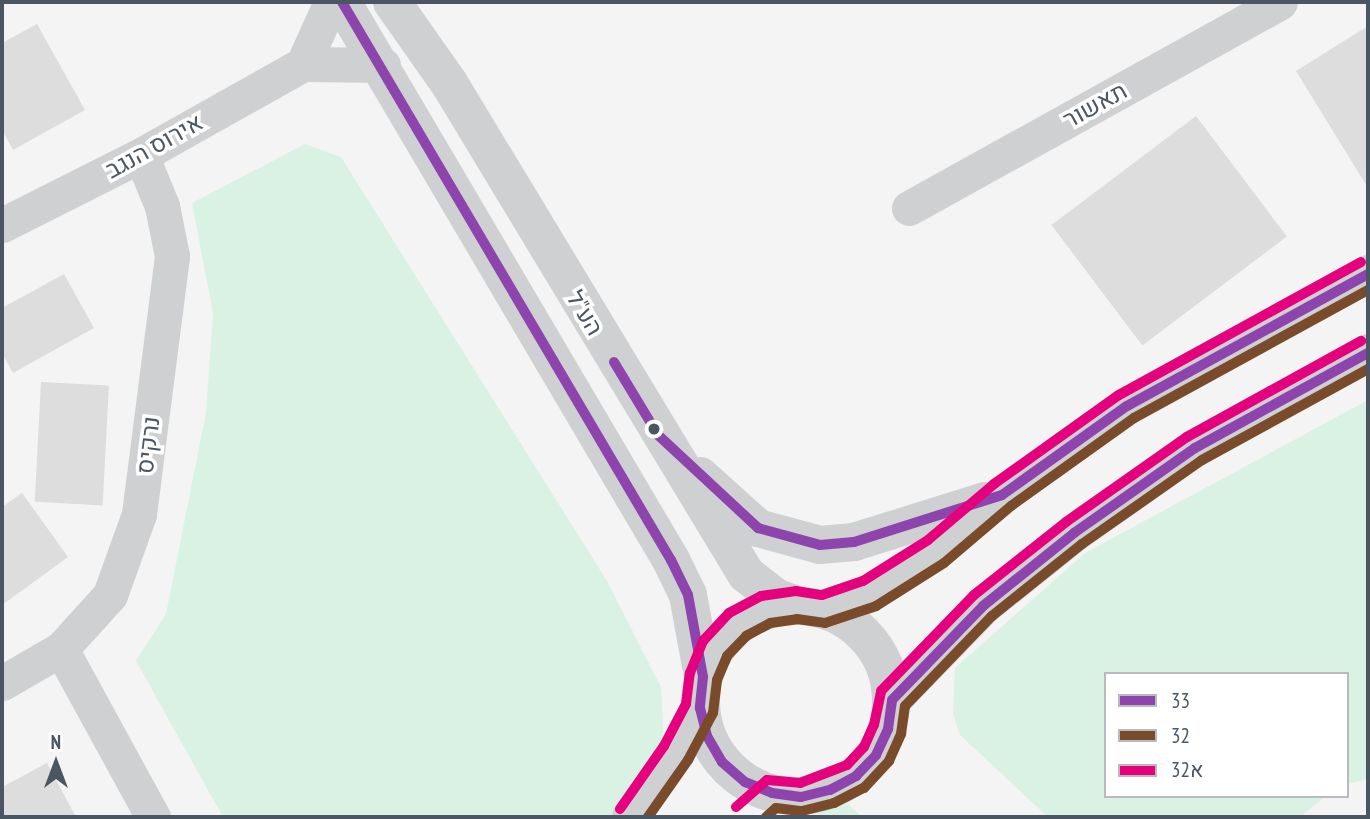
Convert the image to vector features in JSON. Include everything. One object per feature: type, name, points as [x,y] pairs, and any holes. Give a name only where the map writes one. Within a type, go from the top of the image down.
[{"type":"street","points":[[331,2],[303,64],[383,65]]},
{"type":"street","name":"הע\"ל","points":[[342,2],[383,65],[671,560],[688,595],[701,692]]},
{"type":"street","name":"הע\"ל","points":[[392,2],[449,83],[658,435],[746,574],[775,597],[810,607]]},
{"type":"street","name":"תאשור","points":[[909,208],[1280,2]]},
{"type":"street","name":"אירוס הנגב","points":[[2,225],[141,155],[303,64]]},
{"type":"street","name":"נרקיס","points":[[2,683],[61,649],[110,595],[139,514],[172,256],[162,206],[141,155]]},
{"type":"street","points":[[631,817],[676,753],[701,692],[715,648],[737,625],[765,610],[810,607],[869,594],[936,551],[1002,495],[1127,406],[1368,274]]},
{"type":"street","points":[[892,700],[983,606],[1074,533],[1195,447],[1368,353]]},
{"type":"street","points":[[658,435],[758,527],[820,545],[854,542],[1002,495]]},
{"type":"street","points":[[701,692],[706,736],[722,762],[745,782],[758,805],[830,790],[856,776],[876,755],[888,729],[892,700],[887,670],[873,643],[850,622],[810,607]]},
{"type":"street","points":[[61,649],[153,817]]},
{"type":"green space","points":[[305,144],[341,157],[607,581],[661,687],[664,745],[611,817],[223,817],[136,661],[166,614],[206,413],[213,313],[192,203]]},
{"type":"green space","points":[[1368,400],[1368,779],[1349,784],[1349,672],[1104,672],[1104,798],[1324,798],[1300,817],[1048,817],[960,735],[953,714],[955,668],[1085,553]]},
{"type":"green space","points":[[848,804],[862,817],[807,817]]},
{"type":"building","points":[[37,24],[85,110],[13,150],[2,130],[2,43]]},
{"type":"building","points":[[1368,26],[1368,188],[1296,71]]},
{"type":"building","points":[[1196,116],[1287,237],[1142,346],[1051,225]]},
{"type":"building","points":[[64,274],[94,328],[13,373],[2,353],[2,308]]},
{"type":"building","points":[[41,382],[109,386],[103,505],[35,502]]},
{"type":"building","points":[[22,493],[68,557],[2,605],[2,507]]},
{"type":"building","points":[[47,763],[76,817],[2,817],[2,787]]},
{"type":"transit line","name":"33","points":[[342,2],[671,560],[688,595],[703,677],[700,708],[707,736],[722,762],[745,782],[772,793],[801,797],[830,790],[856,776],[876,755],[888,729],[892,700],[983,606],[1074,533],[1195,448],[1368,353]]},
{"type":"transit line","name":"32א","points":[[620,809],[664,746],[686,704],[690,673],[703,641],[729,613],[761,596],[796,591],[822,595],[863,581],[928,540],[994,484],[1119,395],[1361,262]]},
{"type":"transit line","name":"33","points":[[614,362],[658,435],[758,528],[820,545],[854,542],[1002,495],[1127,406],[1368,274]]},
{"type":"transit line","name":"32","points":[[648,817],[688,760],[713,713],[717,680],[727,656],[746,636],[770,623],[797,619],[825,623],[876,606],[944,563],[1011,506],[1134,418],[1368,290]]},
{"type":"transit line","name":"32א","points":[[736,807],[767,780],[800,783],[847,765],[864,747],[874,725],[881,691],[974,595],[1066,522],[1187,437],[1361,341]]},
{"type":"transit line","name":"32","points":[[766,817],[776,808],[802,811],[834,803],[864,788],[889,761],[901,734],[905,706],[992,616],[1082,544],[1202,460],[1368,369]]}]
